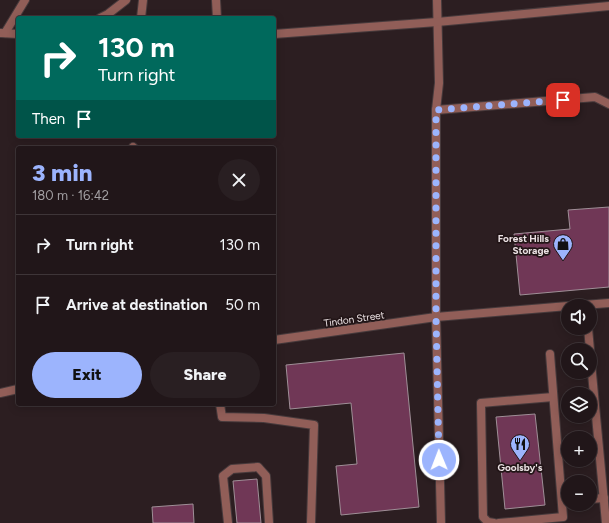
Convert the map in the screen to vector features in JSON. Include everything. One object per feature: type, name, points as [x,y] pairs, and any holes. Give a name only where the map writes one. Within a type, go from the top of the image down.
[{"type":"street","points":[[16,34],[3,33],[25,0]]},
{"type":"street","points":[[104,16],[126,0]]},
{"type":"street","points":[[141,16],[143,0]]},
{"type":"street","points":[[216,0],[217,16]]},
{"type":"street","points":[[437,0],[440,83],[436,110],[436,317],[441,523]]},
{"type":"street","points":[[276,34],[437,22],[609,6]]},
{"type":"street","points":[[436,110],[595,97],[609,104]]},
{"type":"street","points":[[597,304],[609,303]]},
{"type":"street","name":"Tindon Street","points":[[276,340],[436,317],[561,307]]},
{"type":"street","points":[[550,354],[553,397],[562,475]]},
{"type":"street","points":[[593,379],[606,523]]},
{"type":"street","points":[[0,393],[16,389]]},
{"type":"street","points":[[494,523],[488,522],[483,517],[481,403],[553,397]]},
{"type":"street","points":[[220,406],[222,416],[264,418],[314,425],[311,523]]},
{"type":"street","points":[[228,523],[223,476],[232,469],[258,467],[266,476],[270,523]]},
{"type":"street","points":[[597,498],[604,498]]},
{"type":"street","points":[[499,523],[540,521],[563,517],[564,511]]},
{"type":"building","name":"Forest Hills Storage","points":[[609,207],[609,287],[520,295],[514,234],[570,229],[568,210]]},
{"type":"building","points":[[404,353],[419,507],[341,515],[336,466],[357,464],[351,403],[290,409],[286,365]]},
{"type":"building","name":"Goolsby's","points":[[535,414],[545,505],[505,509],[496,417]]},
{"type":"building","points":[[257,479],[261,523],[237,523],[233,481]]},
{"type":"building","points":[[193,504],[194,523],[153,523],[152,507]]},
{"type":"place","name":"Forest Hills Storage","points":[[563,261]]},
{"type":"place","name":"Goolsby's","points":[[520,461]]},
{"type":"route","points":[[439,460],[436,317],[436,110],[563,100]]}]
